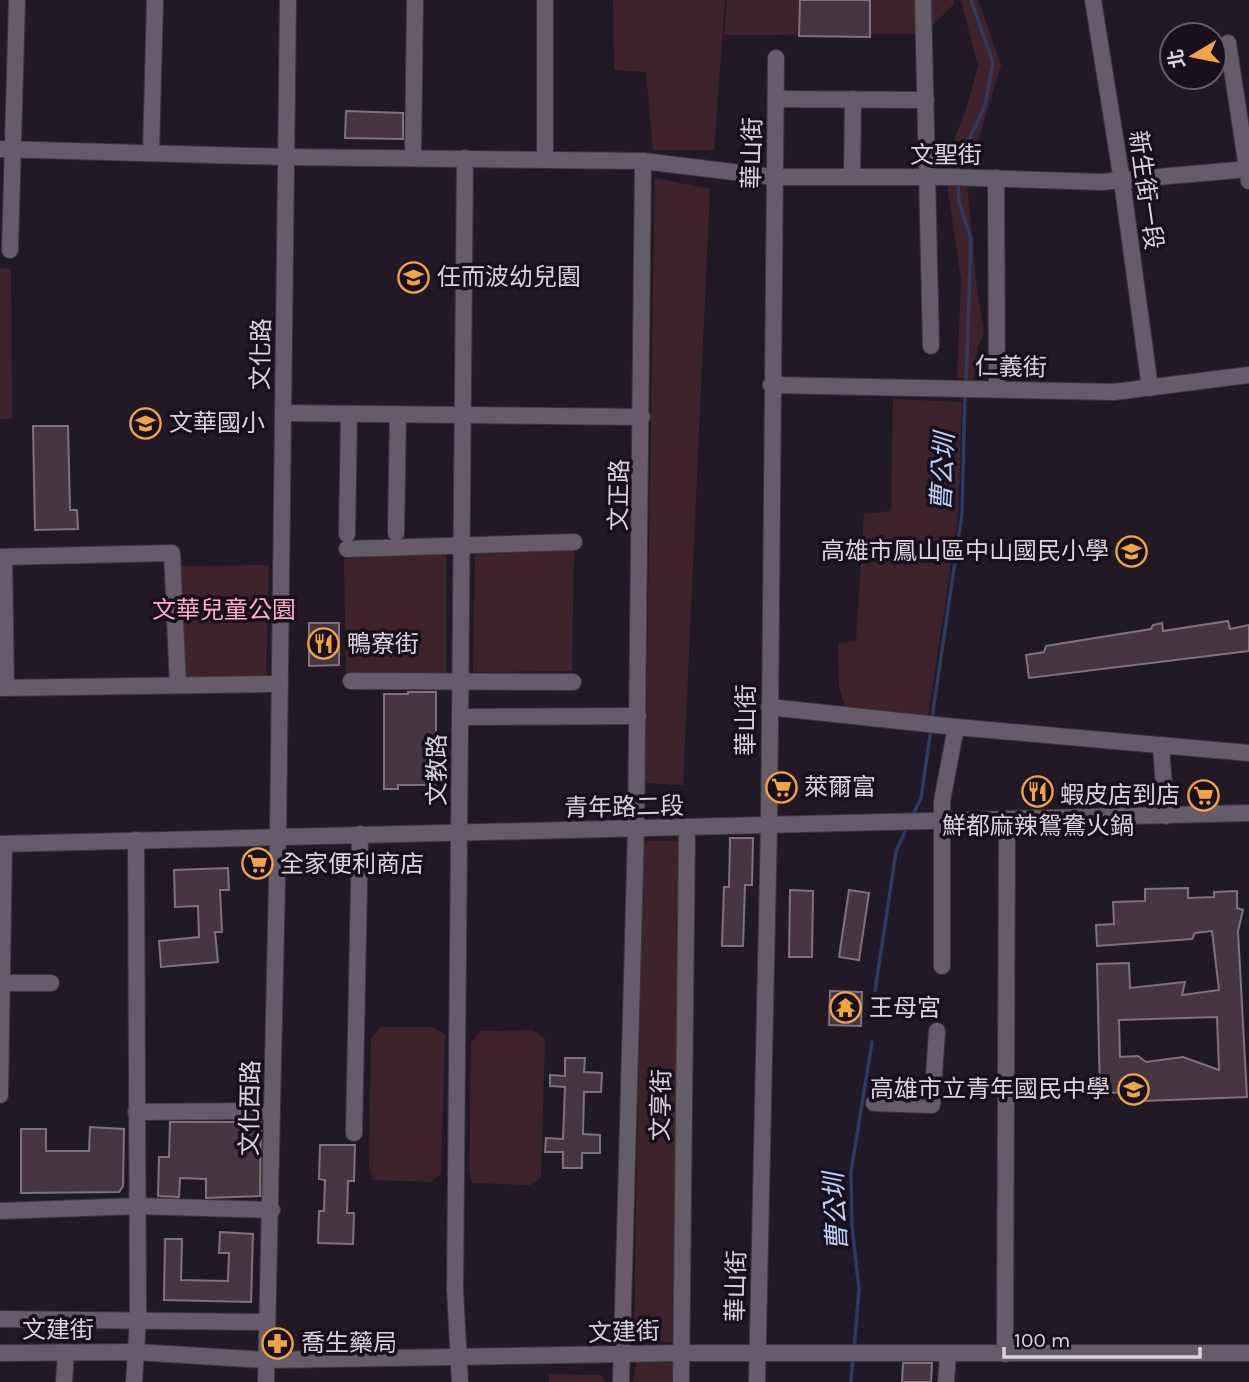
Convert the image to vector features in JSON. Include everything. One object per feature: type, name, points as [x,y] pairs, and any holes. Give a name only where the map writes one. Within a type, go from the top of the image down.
[{"type":"street","points":[[151,151],[155,0]]},
{"type":"street","name":"文化路","points":[[278,835],[288,0]]},
{"type":"street","points":[[414,158],[415,0]]},
{"type":"street","points":[[545,0],[545,159]]},
{"type":"street","points":[[923,0],[931,346]]},
{"type":"street","name":"新生街一段","points":[[1093,0],[1122,181],[1150,388]]},
{"type":"street","points":[[10,250],[7,149],[11,6]]},
{"type":"street","points":[[1228,43],[1248,173]]},
{"type":"street","name":"華山街","points":[[757,1382],[769,825],[776,58]]},
{"type":"street","points":[[776,99],[926,100]]},
{"type":"street","points":[[852,177],[853,99]]},
{"type":"street","name":"文聖街","points":[[7,149],[151,151],[286,157],[643,161],[774,177],[958,177],[1122,181],[1248,173]]},
{"type":"street","name":"文教路","points":[[460,1382],[456,1290],[465,159]]},
{"type":"street","name":"文正路","points":[[636,830],[643,161]]},
{"type":"street","points":[[996,178],[997,389]]},
{"type":"street","name":"仁義街","points":[[771,385],[1114,392],[1249,375]]},
{"type":"street","points":[[283,414],[642,417]]},
{"type":"street","points":[[349,414],[347,541],[461,545],[575,541]]},
{"type":"street","points":[[396,533],[398,415]]},
{"type":"street","points":[[178,685],[172,553],[2,557],[3,688],[280,684]]},
{"type":"street","points":[[351,681],[573,682]]},
{"type":"street","points":[[769,707],[932,725],[1249,753]]},
{"type":"street","points":[[460,717],[638,716]]},
{"type":"street","points":[[942,966],[942,801],[956,727]]},
{"type":"street","points":[[1161,745],[1166,816]]},
{"type":"street","name":"青年路二段","points":[[2,844],[278,835],[687,829],[1249,813]]},
{"type":"street","points":[[1005,1354],[1007,819]]},
{"type":"street","name":"文享街","points":[[681,1382],[687,829]]},
{"type":"street","name":"文享街","points":[[621,1382],[636,830]]},
{"type":"street","points":[[354,1133],[360,834]]},
{"type":"street","name":"文化西路","points":[[266,1382],[272,1210],[278,835]]},
{"type":"street","points":[[134,1382],[138,1319],[136,840]]},
{"type":"street","points":[[0,1095],[2,844]]},
{"type":"street","points":[[1,983],[51,983]]},
{"type":"street","points":[[874,1103],[932,1105],[937,1031]]},
{"type":"street","points":[[136,1112],[272,1111]]},
{"type":"street","points":[[0,1211],[138,1206],[272,1210]]},
{"type":"street","points":[[2,1319],[267,1322]]},
{"type":"street","name":"文建街","points":[[0,1353],[136,1352],[267,1360],[681,1353],[1249,1353]]},
{"type":"street","points":[[64,1382],[66,1353]]},
{"type":"street","points":[[946,1382],[948,1354]]},
{"type":"green space","points":[[613,0],[725,0],[714,150],[653,150],[646,72],[614,70]]},
{"type":"green space","points":[[727,0],[953,0],[954,4],[924,34],[724,35]]},
{"type":"green space","points":[[961,0],[978,0],[1001,65],[970,167],[947,159],[967,106],[978,66]]},
{"type":"green space","points":[[655,178],[710,189],[683,785],[645,783]]},
{"type":"green space","points":[[947,184],[967,184],[984,333],[977,349],[974,380],[957,378],[961,280]]},
{"type":"green space","points":[[0,268],[11,269],[12,419],[0,419]]},
{"type":"green space","points":[[893,399],[962,402],[958,519],[928,717],[845,708],[839,686],[838,643],[856,641],[864,514],[891,511]]},
{"type":"green space","points":[[574,550],[572,671],[473,672],[475,555]]},
{"type":"green space","points":[[446,553],[446,676],[346,675],[344,559]]},
{"type":"green space","name":"文華兒童公園","points":[[269,565],[266,681],[182,682],[177,566]]},
{"type":"green space","points":[[648,841],[677,841],[681,849],[676,1336],[673,1342],[637,1341],[634,1336],[642,848]]},
{"type":"green space","points":[[381,1027],[433,1027],[445,1035],[441,1174],[430,1182],[372,1180],[369,1166],[371,1038]]},
{"type":"green space","points":[[533,1030],[545,1039],[541,1178],[530,1185],[472,1183],[469,1170],[471,1042],[481,1031]]},
{"type":"green space","points":[[672,1362],[675,1367],[675,1382],[633,1382],[636,1363]]},
{"type":"green space","points":[[549,1374],[600,1375],[606,1382],[549,1382]]},
{"type":"building","points":[[800,0],[870,0],[870,37],[799,36]]},
{"type":"building","points":[[346,111],[403,113],[403,139],[345,138]]},
{"type":"building","points":[[33,426],[68,426],[70,510],[77,510],[78,529],[35,530]]},
{"type":"building","points":[[1228,621],[1230,629],[1249,625],[1249,651],[1029,678],[1026,655],[1044,652],[1046,646],[1151,629],[1153,625],[1162,623],[1163,631]]},
{"type":"building","name":"鴨寮街","points":[[309,623],[339,623],[339,665],[309,666]]},
{"type":"building","points":[[436,692],[436,785],[398,785],[398,789],[384,789],[384,694]]},
{"type":"building","points":[[730,838],[753,838],[752,885],[745,885],[743,946],[722,946],[724,887],[729,887]]},
{"type":"building","points":[[228,868],[229,890],[220,890],[222,932],[215,932],[218,962],[161,967],[159,941],[199,937],[198,906],[175,907],[174,870]]},
{"type":"building","points":[[1188,888],[1188,898],[1214,897],[1214,892],[1237,891],[1237,908],[1243,910],[1238,931],[1247,1097],[1143,1101],[1138,1092],[1100,1093],[1097,964],[1129,963],[1130,988],[1185,982],[1182,995],[1219,990],[1212,931],[1195,933],[1192,939],[1097,946],[1096,925],[1114,924],[1113,902],[1145,901],[1145,889]],"holes":[[[1217,1017],[1219,1070],[1183,1057],[1146,1062],[1138,1056],[1120,1057],[1119,1020]]]},
{"type":"building","points":[[790,890],[813,891],[812,957],[789,957]]},
{"type":"building","points":[[849,890],[869,893],[859,960],[839,957]]},
{"type":"building","name":"王母宮","points":[[830,991],[862,992],[861,1026],[829,1025]]},
{"type":"building","points":[[565,1058],[585,1058],[584,1072],[602,1073],[601,1092],[584,1092],[583,1134],[600,1135],[600,1153],[582,1153],[582,1168],[563,1168],[563,1152],[545,1152],[546,1138],[563,1139],[565,1087],[550,1086],[550,1075],[565,1076]]},
{"type":"building","points":[[170,1122],[261,1122],[260,1196],[206,1198],[206,1179],[180,1178],[179,1197],[158,1196],[159,1157],[169,1157]]},
{"type":"building","points":[[90,1127],[124,1129],[123,1186],[119,1192],[21,1193],[21,1129],[46,1129],[46,1151],[89,1151]]},
{"type":"building","points":[[320,1145],[355,1145],[354,1181],[348,1181],[347,1213],[354,1213],[353,1244],[318,1243],[319,1211],[324,1211],[325,1180],[319,1179]]},
{"type":"building","points":[[220,1232],[253,1234],[251,1302],[164,1300],[165,1239],[182,1239],[181,1280],[228,1281],[229,1253],[219,1253]]},
{"type":"building","points":[[903,1363],[932,1363],[931,1382],[902,1382]]},
{"type":"waterway","name":"曹公圳","points":[[958,173],[958,163],[985,106],[993,63],[971,0]]},
{"type":"waterway","name":"曹公圳","points":[[958,181],[959,203],[971,238],[966,384]]},
{"type":"waterway","name":"曹公圳","points":[[932,718],[962,514],[965,392]]},
{"type":"waterway","name":"曹公圳","points":[[912,817],[921,798],[931,729]]},
{"type":"waterway","name":"曹公圳","points":[[875,991],[896,852],[907,827]]},
{"type":"waterway","name":"曹公圳","points":[[854,1349],[859,1289],[852,1226],[851,1172],[872,1042]]},
{"type":"waterway","name":"曹公圳","points":[[851,1382],[853,1357]]},
{"type":"place","name":"任而波幼兒園","points":[[414,277]]},
{"type":"place","name":"文華國小","points":[[146,423]]},
{"type":"place","name":"高雄市鳳山區中山國民小學","points":[[1132,551]]},
{"type":"place","name":"鴨寮街","points":[[324,644]]},
{"type":"place","name":"萊爾富","points":[[781,787]]},
{"type":"place","name":"鮮都麻辣鴛鴦火鍋","points":[[1038,792]]},
{"type":"place","name":"蝦皮店到店","points":[[1203,795]]},
{"type":"place","name":"全家便利商店","points":[[257,864]]},
{"type":"place","name":"王母宮","points":[[846,1008]]},
{"type":"place","name":"高雄市立青年國民中學","points":[[1133,1089]]},
{"type":"place","name":"喬生藥局","points":[[278,1343]]}]
